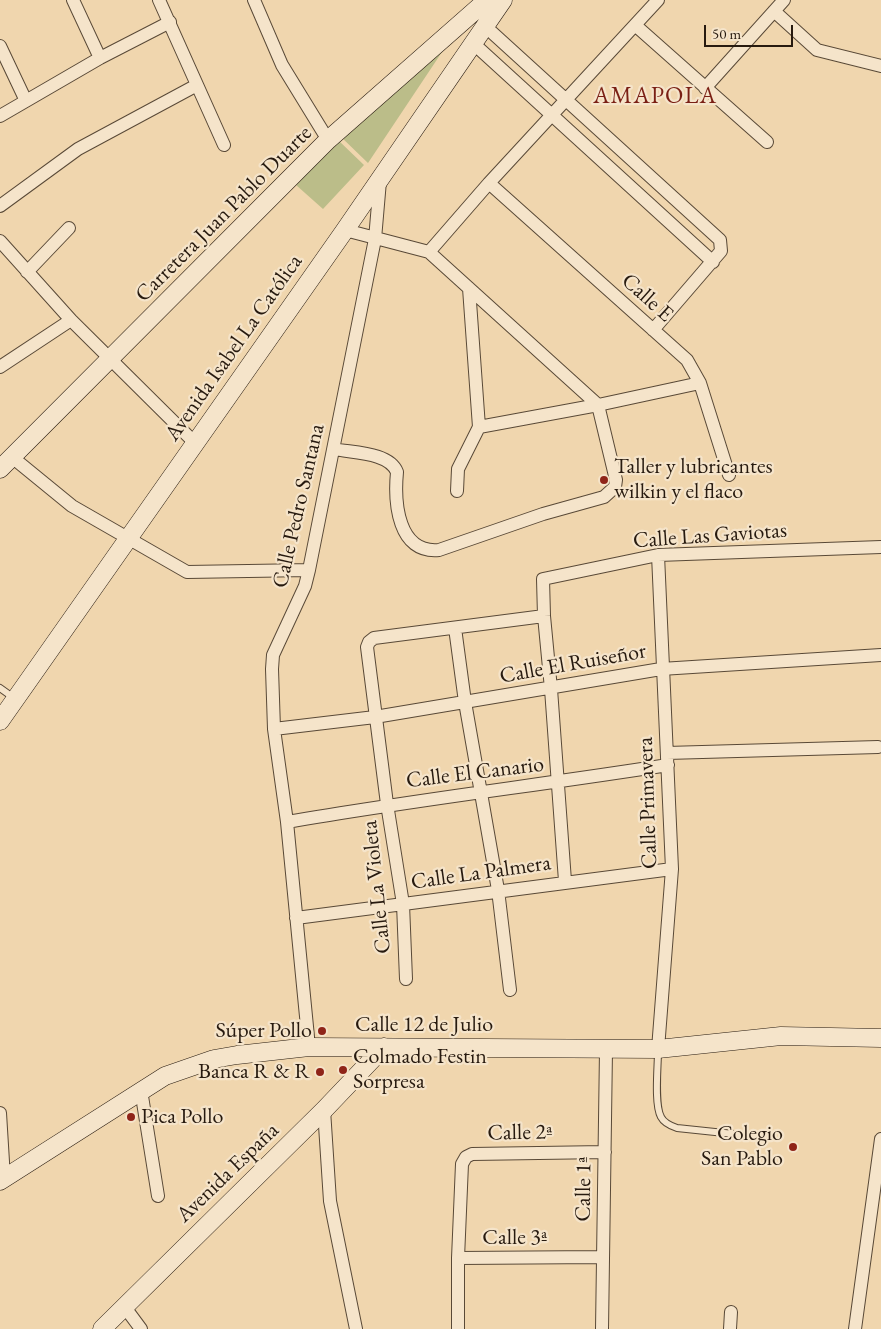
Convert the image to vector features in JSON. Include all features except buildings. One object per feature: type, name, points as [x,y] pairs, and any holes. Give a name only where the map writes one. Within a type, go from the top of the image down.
[{"type":"main road","name":"Carretera Juan Pablo Duarte","points":[[6,463],[328,140],[487,0]]},
{"type":"main road","name":"Avenida Isabel La Católica","points":[[0,721],[380,179],[503,0]]},
{"type":"main road","name":"Calle 12 de Julio","points":[[2,1179],[165,1076],[214,1059],[272,1050],[309,1047],[606,1050],[658,1049],[781,1036],[881,1038]]},
{"type":"main road","name":"Avenida España","points":[[102,1329],[324,1110],[384,1047]]},
{"type":"street","points":[[73,0],[100,58]]},
{"type":"street","points":[[158,0],[170,22],[224,145]]},
{"type":"street","points":[[254,0],[282,65],[328,140]]},
{"type":"street","points":[[429,252],[489,183],[658,0]]},
{"type":"street","points":[[705,88],[784,0]]},
{"type":"street","points":[[774,11],[817,50],[881,66]]},
{"type":"street","points":[[0,116],[100,58],[170,22]]},
{"type":"street","points":[[635,25],[767,142]]},
{"type":"street","points":[[486,27],[718,237],[722,244],[721,251],[713,262],[653,330]]},
{"type":"street","points":[[474,44],[713,262]]},
{"type":"street","points":[[0,46],[26,101]]},
{"type":"street","points":[[0,206],[78,149],[197,85]]},
{"type":"street","name":"Calle Pedro Santana","points":[[309,1047],[287,822],[274,729],[273,655],[305,586],[309,570],[375,239],[380,179]]},
{"type":"street","name":"Calle E","points":[[489,183],[687,360],[700,383],[729,475]]},
{"type":"street","points":[[27,272],[69,228]]},
{"type":"street","points":[[334,449],[391,462],[398,472],[399,516],[402,528],[409,539],[428,551],[439,550],[543,514],[604,497],[615,487],[616,472],[598,405],[429,252],[344,230]]},
{"type":"street","points":[[0,241],[71,320],[194,442]]},
{"type":"street","points":[[457,491],[458,470],[479,427],[468,288]]},
{"type":"street","points":[[0,367],[71,320]]},
{"type":"street","points":[[479,427],[598,405],[700,383]]},
{"type":"street","points":[[6,463],[72,506],[187,572],[309,570]]},
{"type":"street","name":"Calle Las Gaviotas","points":[[544,616],[543,579],[658,555],[881,547]]},
{"type":"street","name":"Calle Primavera","points":[[658,555],[661,669],[672,869],[658,1049]]},
{"type":"street","points":[[510,990],[498,890],[465,702],[456,628],[544,616],[565,881]]},
{"type":"street","name":"Calle La Violeta","points":[[406,979],[403,904],[387,804],[367,646],[374,638],[456,628]]},
{"type":"street","name":"Calle El Ruiseñor","points":[[274,729],[375,717],[551,689],[661,669],[881,655]]},
{"type":"street","name":"Calle El Canario","points":[[287,822],[387,804],[557,783],[667,759],[878,747]]},
{"type":"street","name":"Calle La Palmera","points":[[296,918],[565,881],[672,869]]},
{"type":"street","name":"Calle 1ª","points":[[602,1329],[606,1050]]},
{"type":"street","points":[[142,1090],[158,1196]]},
{"type":"street","points":[[324,1110],[330,1201],[356,1329]]},
{"type":"street","points":[[0,1113],[2,1179]]},
{"type":"street","points":[[855,1329],[881,1139]]},
{"type":"street","name":"Calle 2ª","points":[[458,1258],[462,1164],[466,1158],[472,1154],[604,1152]]},
{"type":"street","name":"Calle 3ª","points":[[458,1258],[603,1257]]},
{"type":"street","points":[[458,1258],[458,1329]]},
{"type":"street","points":[[124,1306],[141,1329]]},
{"type":"street","points":[[730,1329],[731,1312]]},
{"type":"lane","points":[[0,688],[16,698]]},
{"type":"lane","points":[[658,1049],[658,1107],[661,1118],[668,1125],[677,1128],[753,1136]]},
{"type":"green space","points":[[452,37],[368,163],[340,136]]},
{"type":"green space","points":[[338,140],[364,165],[323,209],[296,185]]},
{"type":"place","name":"Taller y lubricantes wilkin y el flaco","points":[[604,480]]},
{"type":"place","name":"Súper Pollo","points":[[322,1031]]},
{"type":"place","name":"Colmado Festin Sorpresa","points":[[343,1070]]},
{"type":"place","name":"Banca R & R","points":[[320,1072]]},
{"type":"place","name":"Pica Pollo","points":[[131,1117]]},
{"type":"place","name":"Colegio San Pablo","points":[[793,1147]]},
{"type":"district","name":"AMAPOLA","points":[[655,96]]}]
